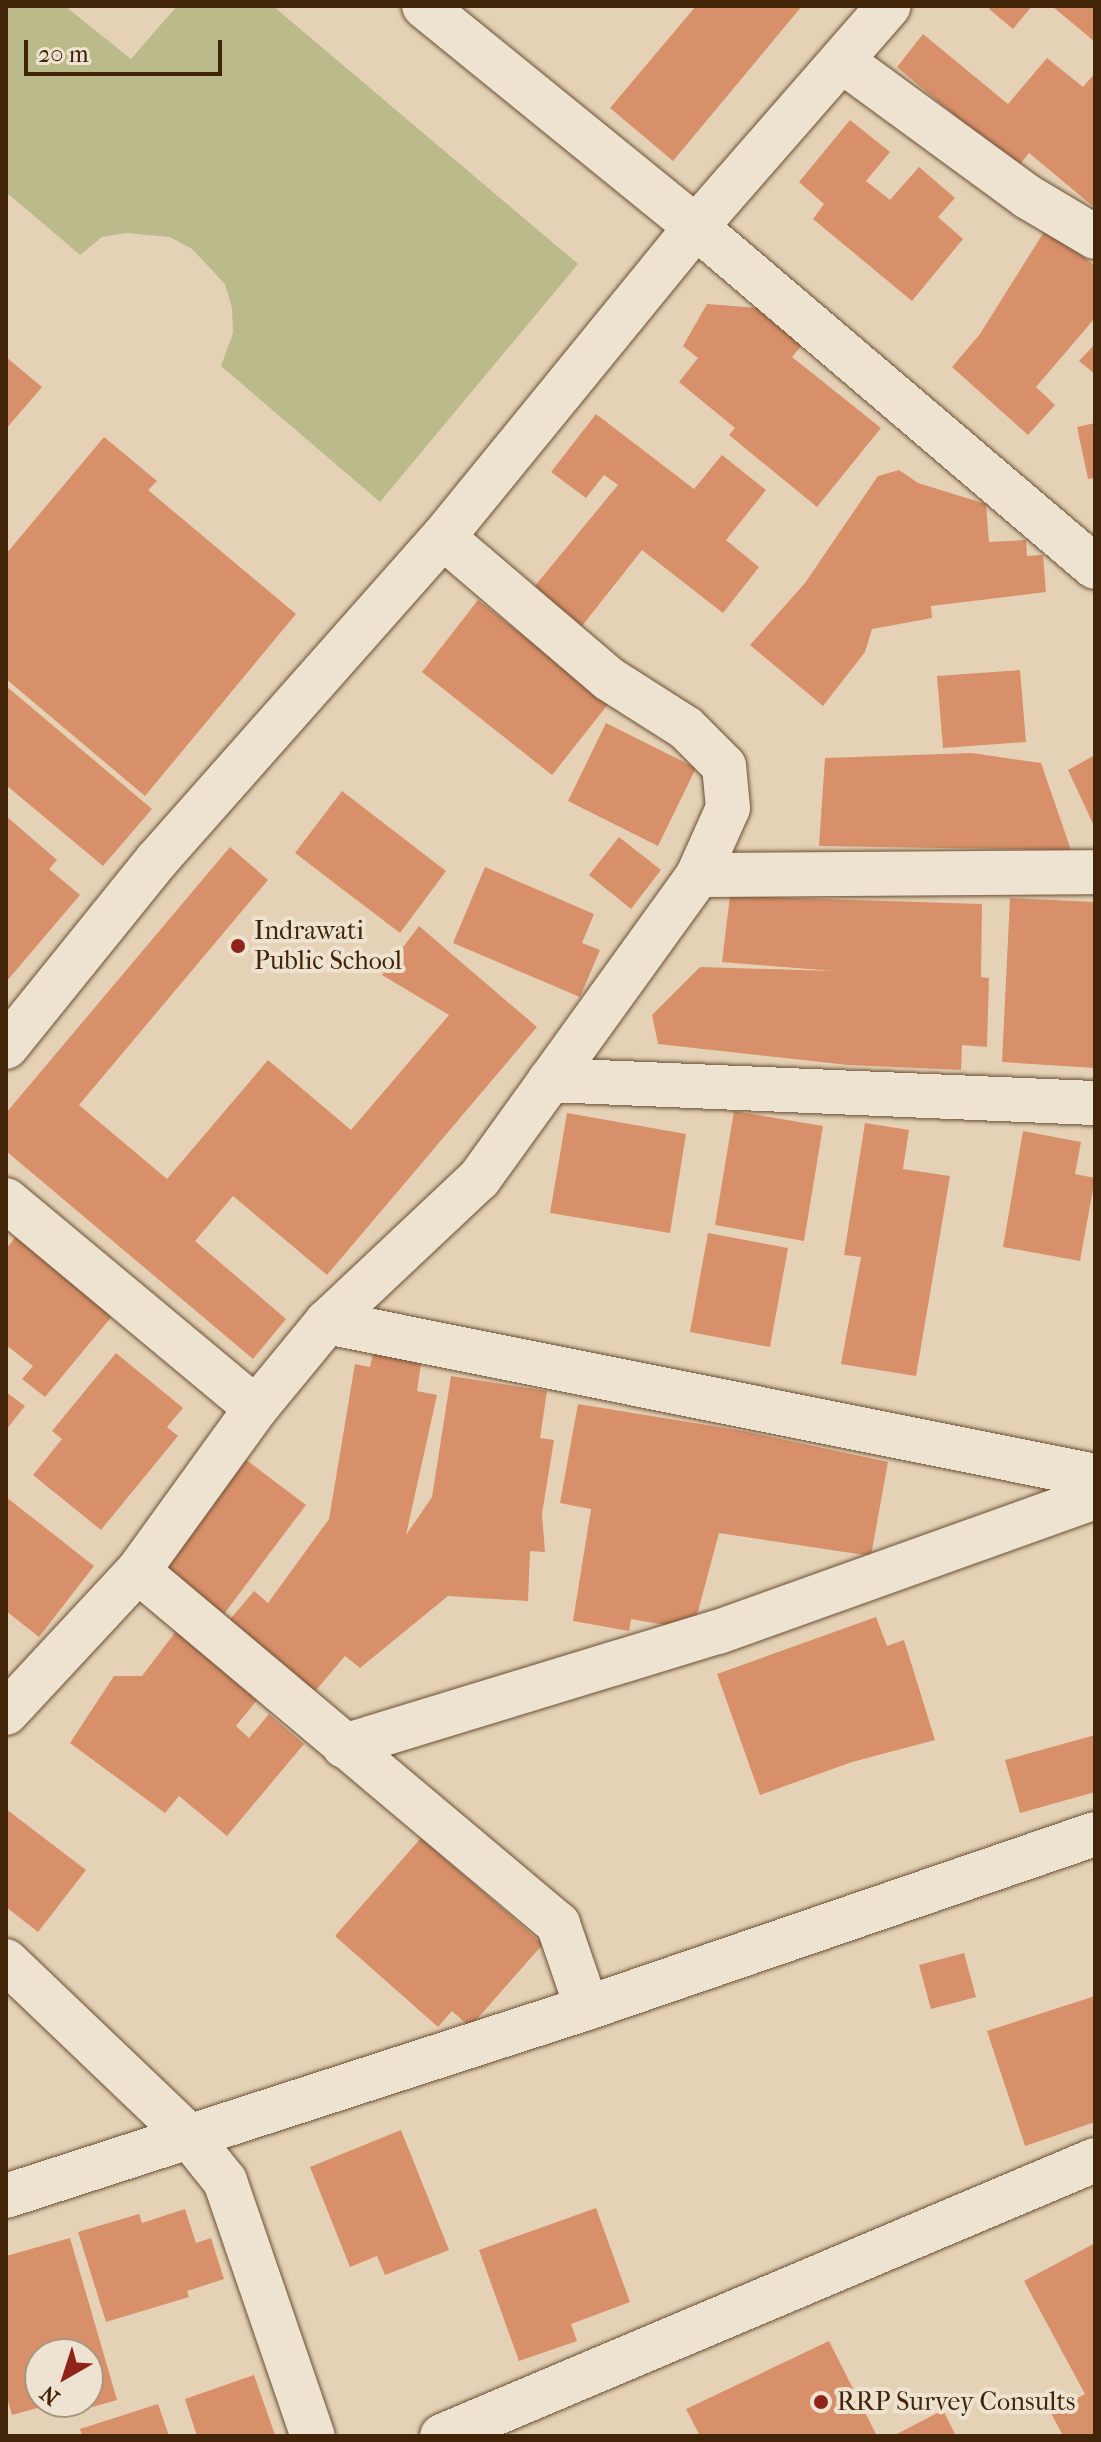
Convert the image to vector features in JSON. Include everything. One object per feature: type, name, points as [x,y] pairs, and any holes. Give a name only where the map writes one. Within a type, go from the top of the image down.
[{"type":"street","points":[[424,6],[696,227],[1095,567]]},
{"type":"street","points":[[6,1047],[157,860],[443,537],[696,227],[889,6]]},
{"type":"street","points":[[842,61],[1028,197],[1095,237]]},
{"type":"street","points":[[6,1713],[138,1571],[256,1408],[327,1322],[479,1179],[698,875],[728,808],[724,766],[686,728],[609,679],[443,537]]},
{"type":"street","points":[[698,875],[1095,872]]},
{"type":"street","points":[[550,1080],[1095,1103]]},
{"type":"street","points":[[6,1200],[256,1408]]},
{"type":"street","points":[[327,1322],[1095,1476]]},
{"type":"street","points":[[344,1746],[718,1632],[1095,1497]]},
{"type":"street","points":[[138,1571],[558,1924],[587,2008]]},
{"type":"street","points":[[6,2196],[587,2008],[1095,1834]]},
{"type":"street","points":[[6,1961],[188,2135],[225,2181],[313,2436]]},
{"type":"street","points":[[442,2436],[1095,2160]]},
{"type":"green space","points":[[6,6],[65,6],[131,59],[177,6],[273,6],[578,264],[380,502],[221,366],[233,333],[232,308],[225,284],[192,249],[170,237],[125,233],[102,237],[80,255],[6,192]]},
{"type":"building","points":[[696,6],[802,6],[673,161],[610,108]]},
{"type":"building","points":[[991,6],[1032,6],[1013,29],[989,9]]},
{"type":"building","points":[[1052,6],[1095,6],[1095,42]]},
{"type":"building","points":[[923,34],[1008,104],[1047,58],[1083,87],[1095,73],[1095,208],[1029,153],[1017,168],[897,67]]},
{"type":"building","points":[[850,120],[890,152],[866,181],[890,200],[919,167],[955,198],[938,217],[963,239],[912,301],[813,219],[824,204],[799,182]]},
{"type":"building","points":[[1047,227],[1095,266],[1095,318],[1036,387],[1055,405],[1028,435],[952,367],[980,334]]},
{"type":"building","points":[[707,304],[758,308],[802,345],[792,357],[881,428],[817,507],[729,435],[735,428],[679,382],[698,358],[683,346]]},
{"type":"building","points":[[1095,344],[1095,374],[1079,361]]},
{"type":"building","points":[[6,357],[42,387],[6,429]]},
{"type":"building","points":[[596,414],[694,489],[722,455],[766,490],[726,540],[759,567],[723,613],[642,550],[582,626],[534,587],[618,485],[604,475],[586,498],[551,472]]},
{"type":"building","points":[[1095,423],[1095,478],[1088,479],[1077,427]]},
{"type":"building","points":[[104,437],[157,481],[148,490],[296,614],[145,796],[6,679],[6,554]]},
{"type":"building","points":[[899,470],[918,483],[986,504],[989,542],[1026,540],[1027,556],[1043,555],[1046,592],[931,606],[932,618],[872,629],[865,652],[823,706],[750,645],[805,583],[878,476]]},
{"type":"building","points":[[478,600],[609,703],[552,775],[422,672]]},
{"type":"building","points":[[1020,670],[1026,742],[943,748],[937,676]]},
{"type":"building","points":[[6,686],[152,809],[103,866],[6,785]]},
{"type":"building","points":[[606,723],[696,768],[658,846],[568,801]]},
{"type":"building","points":[[972,753],[1041,763],[1071,850],[819,846],[825,758]]},
{"type":"building","points":[[1095,755],[1095,828],[1068,770]]},
{"type":"building","points":[[342,791],[446,871],[400,933],[295,853]]},
{"type":"building","points":[[6,816],[57,860],[49,869],[80,895],[6,982]]},
{"type":"building","points":[[619,837],[661,870],[631,909],[589,875]]},
{"type":"building","points":[[230,847],[268,880],[79,1105],[167,1179],[268,1060],[351,1130],[449,1015],[382,975],[419,926],[537,1027],[327,1275],[233,1196],[195,1241],[286,1319],[253,1359],[6,1151],[6,1113]]},
{"type":"building","points":[[485,867],[594,914],[582,943],[600,950],[580,997],[453,943]]},
{"type":"building","points":[[730,896],[982,904],[981,977],[989,978],[987,1047],[962,1045],[961,1070],[848,1065],[658,1044],[652,1015],[700,967],[834,971],[722,962]]},
{"type":"building","points":[[1010,898],[1095,902],[1095,1068],[1002,1062]]},
{"type":"building","points":[[734,1111],[823,1126],[804,1241],[715,1225]]},
{"type":"building","points":[[567,1113],[686,1134],[670,1233],[550,1213]]},
{"type":"building","points":[[865,1123],[909,1130],[903,1169],[950,1176],[916,1376],[841,1364],[861,1257],[844,1255]]},
{"type":"building","points":[[1023,1131],[1081,1142],[1075,1174],[1095,1178],[1080,1261],[1003,1247]]},
{"type":"building","points":[[22,1229],[118,1309],[45,1397],[22,1379],[33,1366],[6,1345],[6,1249]]},
{"type":"building","points":[[708,1233],[788,1248],[770,1347],[690,1332]]},
{"type":"building","points":[[374,1348],[422,1357],[417,1391],[437,1395],[406,1535],[432,1497],[451,1376],[547,1391],[540,1438],[554,1440],[542,1514],[545,1552],[530,1551],[528,1601],[448,1596],[360,1668],[345,1656],[311,1696],[227,1623],[254,1591],[268,1603],[329,1519],[355,1364],[370,1367]]},
{"type":"building","points":[[116,1353],[183,1408],[167,1427],[178,1436],[101,1530],[33,1475],[62,1439],[52,1431]]},
{"type":"building","points":[[6,1392],[25,1406],[6,1430]]},
{"type":"building","points":[[578,1404],[743,1431],[888,1462],[871,1556],[719,1533],[693,1630],[631,1619],[629,1631],[573,1621],[591,1509],[560,1503]]},
{"type":"building","points":[[241,1456],[306,1505],[224,1614],[159,1564]]},
{"type":"building","points":[[6,1497],[94,1566],[39,1637],[6,1611]]},
{"type":"building","points":[[876,1617],[887,1646],[904,1640],[935,1740],[852,1762],[760,1795],[717,1674]]},
{"type":"building","points":[[180,1626],[269,1685],[236,1726],[249,1738],[269,1714],[304,1744],[227,1836],[179,1796],[165,1813],[70,1743],[114,1676],[142,1676]]},
{"type":"building","points":[[1095,1735],[1095,1792],[1020,1813],[1005,1760]]},
{"type":"building","points":[[6,1809],[86,1870],[38,1932],[6,1907]]},
{"type":"building","points":[[421,1838],[543,1944],[470,2027],[452,2011],[438,2027],[335,1936]]},
{"type":"building","points":[[964,1953],[976,1997],[931,2009],[919,1965]]},
{"type":"building","points":[[1095,1996],[1095,2122],[1025,2146],[987,2031]]},
{"type":"building","points":[[401,2130],[449,2250],[385,2275],[377,2256],[350,2267],[310,2167]]},
{"type":"building","points":[[596,2208],[630,2302],[571,2324],[577,2341],[519,2361],[479,2250]]},
{"type":"building","points":[[185,2209],[196,2243],[211,2238],[224,2279],[187,2291],[189,2297],[106,2322],[78,2232],[139,2214],[142,2223]]},
{"type":"building","points":[[70,2238],[99,2338],[24,2338],[24,2412],[12,2415],[6,2394],[6,2256]]},
{"type":"building","points":[[1095,2243],[1095,2436],[1063,2436],[1051,2413],[1085,2394],[1024,2281]]},
{"type":"building","points":[[829,2341],[877,2436],[700,2436],[686,2409]]},
{"type":"building","points":[[104,2355],[117,2400],[104,2404]]},
{"type":"building","points":[[254,2375],[275,2435],[197,2436],[185,2399]]},
{"type":"building","points":[[158,2404],[169,2436],[82,2436],[80,2429]]},
{"type":"building","points":[[943,2410],[956,2436],[893,2436]]},
{"type":"place","name":"Indrawati Public School","points":[[238,946]]},
{"type":"place","name":"RRP Survey Consults","points":[[821,2402]]}]
